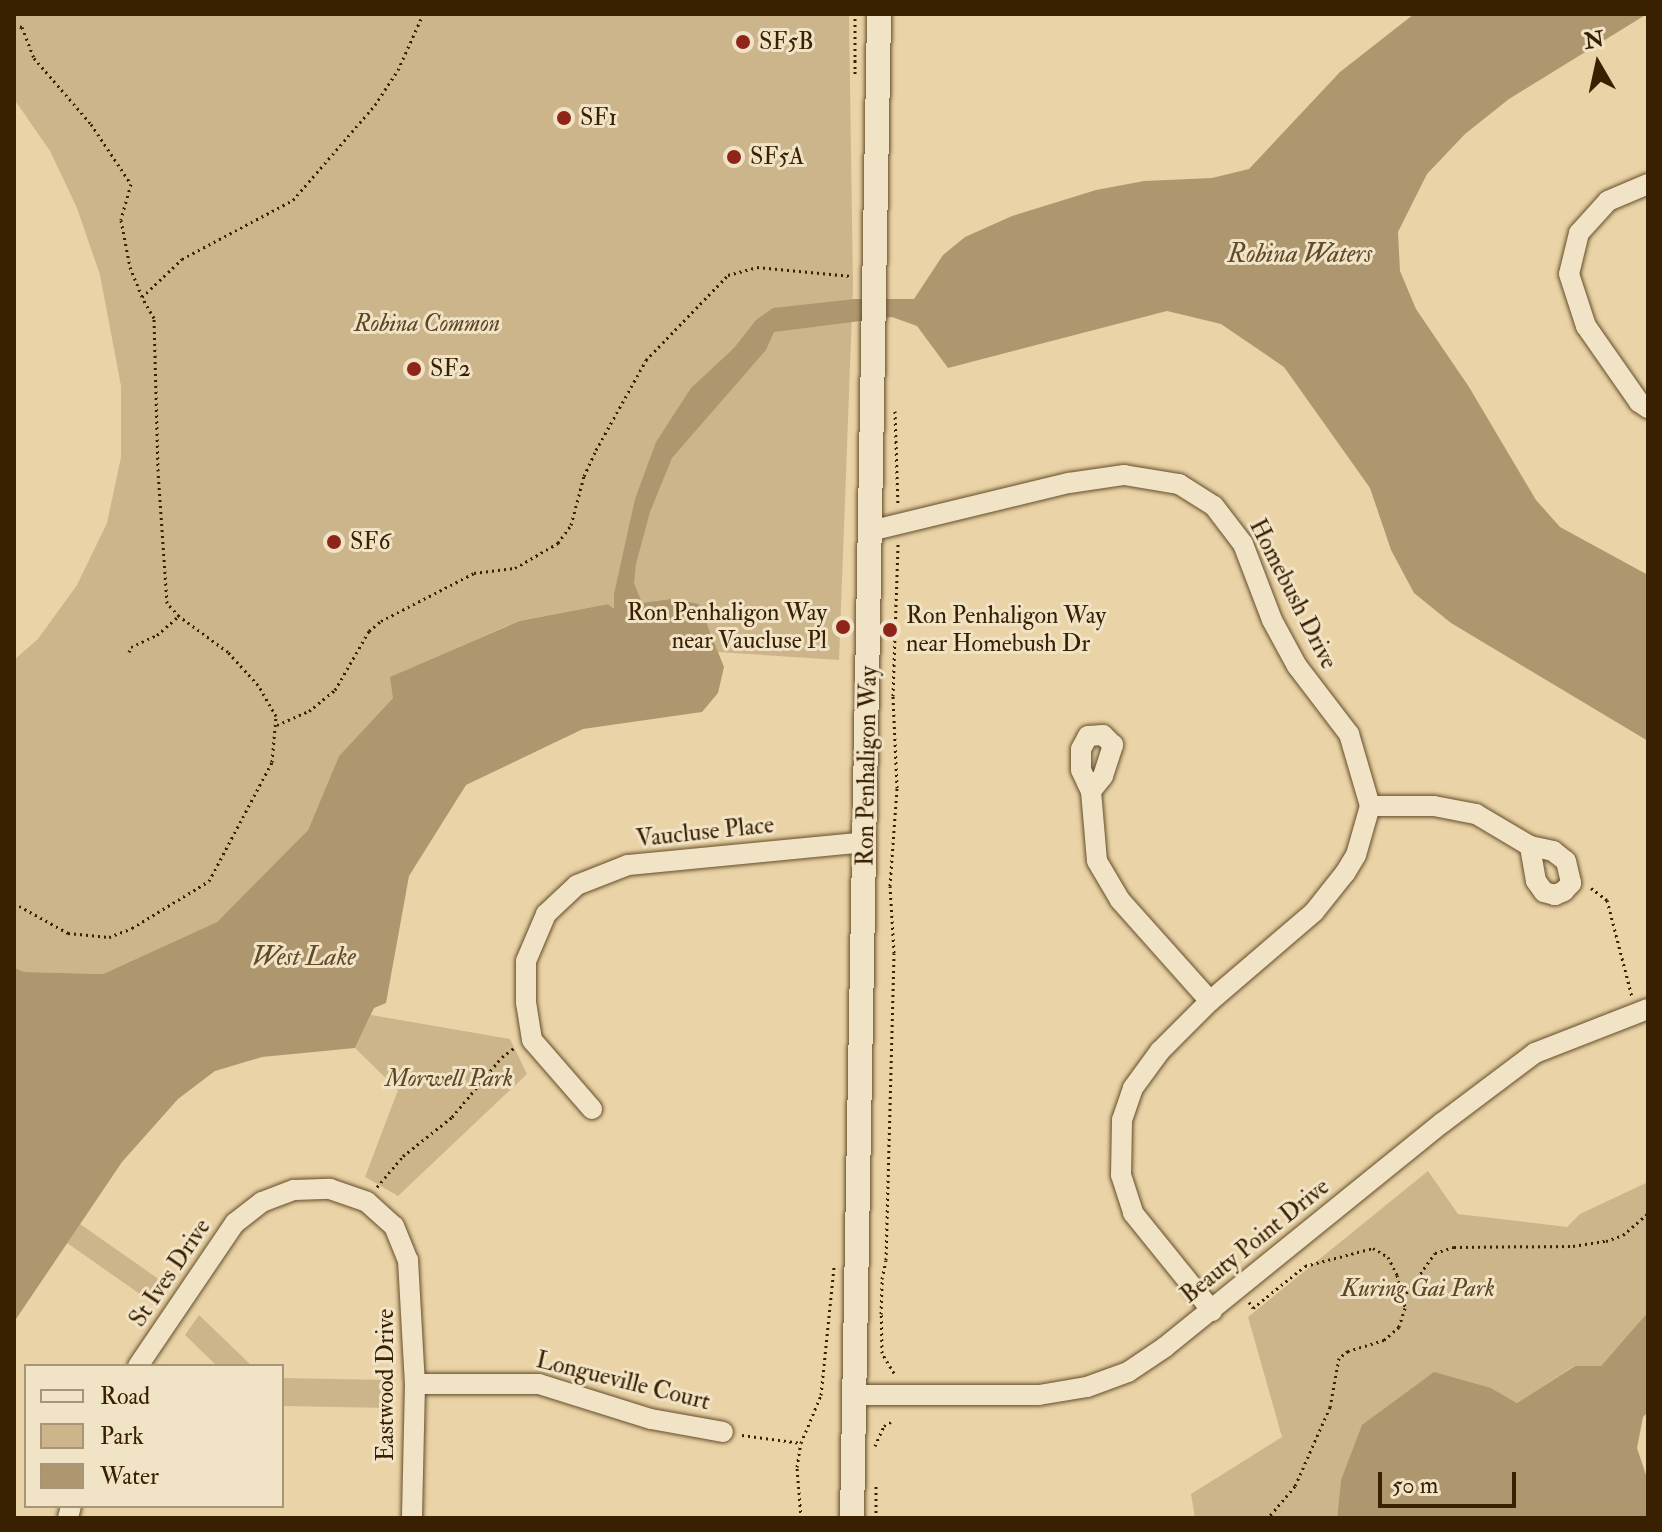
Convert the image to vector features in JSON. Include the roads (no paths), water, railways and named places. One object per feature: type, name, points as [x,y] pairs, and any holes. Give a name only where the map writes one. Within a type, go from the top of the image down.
[{"type":"street","name":"Ron Penhaligon Way","points":[[852,1518],[873,334],[866,280],[879,14]]},
{"type":"street","points":[[1648,184],[1608,201],[1579,233],[1569,274],[1586,326],[1639,402],[1648,408]]},
{"type":"street","name":"Homebush Drive","points":[[870,531],[1069,483],[1124,475],[1179,484],[1214,506],[1243,544],[1272,620],[1297,666],[1349,734],[1370,806]]},
{"type":"street","points":[[1091,791],[1097,861],[1129,910],[1210,1001]]},
{"type":"street","points":[[1212,1311],[1133,1213],[1121,1175],[1119,1138],[1133,1088],[1160,1051],[1210,1001],[1291,934],[1334,891],[1356,855],[1370,806],[1434,806],[1476,814],[1530,846],[1553,851],[1566,861],[1572,873],[1571,883],[1564,891],[1555,895],[1544,892],[1536,881],[1530,846]]},
{"type":"street","name":"Vaucluse Place","points":[[592,1109],[532,1040],[526,1003],[526,961],[546,914],[577,885],[628,865],[866,842]]},
{"type":"street","name":"Beauty Point Drive","points":[[854,1395],[1039,1395],[1087,1387],[1144,1362],[1212,1311],[1442,1123],[1535,1053],[1642,1010]]},
{"type":"street","name":"St Ives Drive","points":[[139,1364],[235,1223],[262,1202],[294,1190],[330,1189],[367,1202],[394,1226],[406,1252]]},
{"type":"street","name":"Eastwood Drive","points":[[406,1252],[415,1384],[412,1518]]},
{"type":"street","name":"Longueville Court","points":[[415,1384],[539,1384],[651,1419],[723,1432]]},
{"type":"water","points":[[1414,14],[1647,14],[1509,99],[1465,134],[1427,174],[1398,232],[1400,271],[1416,309],[1469,387],[1536,500],[1560,527],[1648,575],[1648,741],[1451,623],[1414,593],[1391,550],[1370,488],[1284,367],[1221,324],[1167,311],[948,368],[917,326],[892,317],[774,332],[766,350],[672,458],[650,512],[636,564],[634,583],[642,603],[672,599],[699,604],[724,667],[718,693],[702,712],[583,729],[466,785],[409,876],[386,1003],[374,1008],[355,1048],[262,1057],[215,1071],[178,1099],[122,1162],[14,1322],[14,968],[25,972],[103,974],[217,922],[308,830],[339,756],[393,698],[390,677],[519,621],[608,604],[614,609],[614,594],[635,499],[656,442],[691,388],[734,348],[756,320],[773,308],[855,299],[914,299],[943,255],[965,237],[1012,216],[1096,190],[1144,181],[1212,178],[1249,169],[1340,72]]},
{"type":"water","points":[[1648,1312],[1648,1412],[1643,1417],[1637,1448],[1648,1481],[1648,1518],[1337,1518],[1341,1480],[1362,1425],[1434,1372],[1491,1388],[1517,1403],[1575,1366],[1601,1366]]},
{"type":"place","name":"SF5B","points":[[743,42]]},
{"type":"place","name":"SF1","points":[[564,118]]},
{"type":"place","name":"SF5A","points":[[734,157]]},
{"type":"place","name":"SF2","points":[[414,369]]},
{"type":"place","name":"SF6","points":[[334,542]]},
{"type":"place","name":"Ron Penhaligon Way near Vaucluse Pl","points":[[843,627]]},
{"type":"place","name":"Ron Penhaligon Way near Homebush Dr","points":[[890,630]]},
{"type":"water label","name":"Robina Waters","points":[[1300,255]]},
{"type":"water label","name":"West Lake","points":[[304,958]]},
{"type":"park label","name":"Robina Common","points":[[427,324]]},
{"type":"park label","name":"Morwell Park","points":[[449,1079]]},
{"type":"park label","name":"Kuring Gai Park","points":[[1418,1289]]}]
